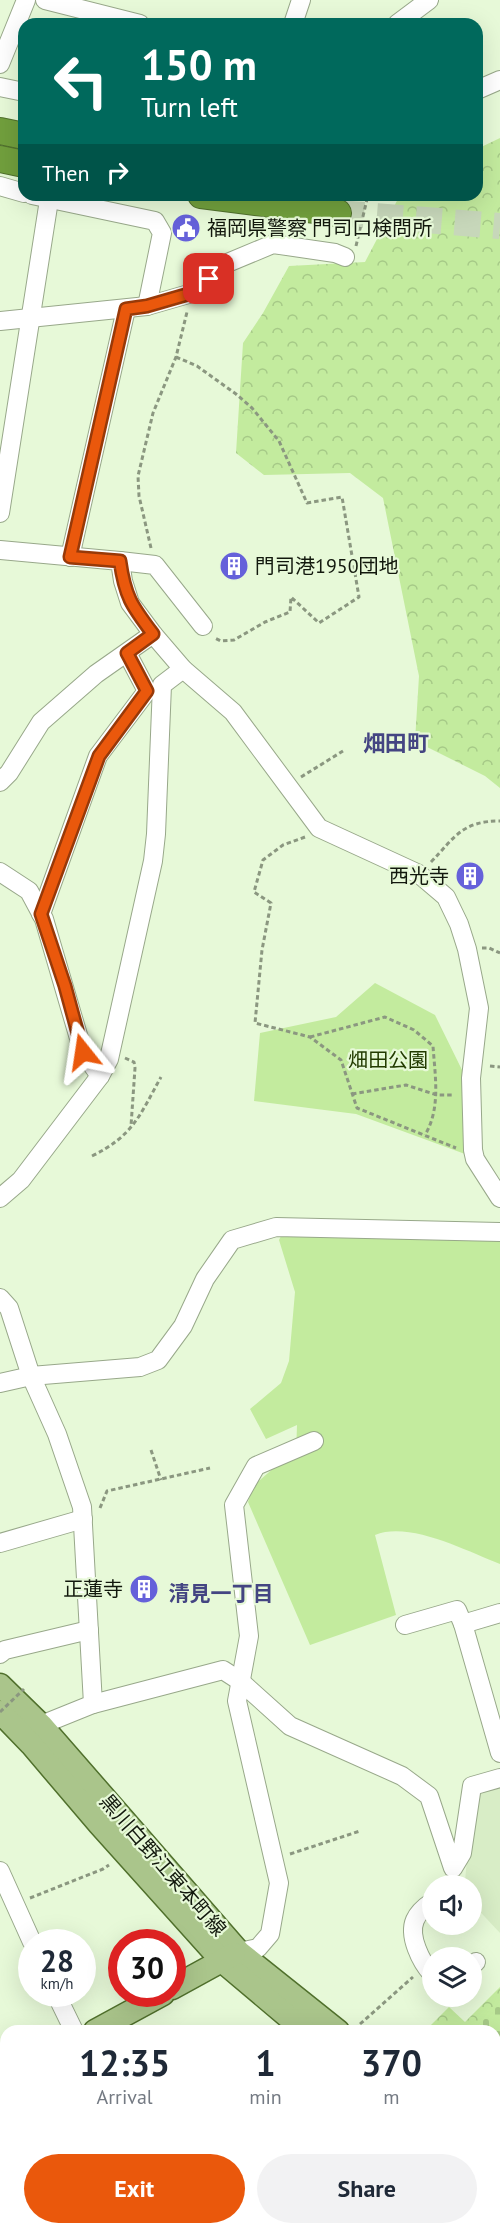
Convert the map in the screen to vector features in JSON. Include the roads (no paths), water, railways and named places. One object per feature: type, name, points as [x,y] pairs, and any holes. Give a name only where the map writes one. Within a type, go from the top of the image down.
[{"type":"highway","points":[[0,131],[18,135]]},
{"type":"highway","points":[[0,159],[18,163]]},
{"type":"highway","points":[[247,201],[338,213],[298,201]]},
{"type":"main road","name":"黒川白野江東本町線","points":[[0,1684],[41,1725],[230,1956],[329,2025]]},
{"type":"main road","name":"黒川白野江東本町線","points":[[0,1712],[31,1744],[99,1824],[299,2025]]},
{"type":"main road","points":[[186,1980],[230,1956]]},
{"type":"main road","points":[[106,2025],[139,2007]]},
{"type":"street","points":[[19,18],[26,0]]},
{"type":"street","points":[[45,0],[116,18]]},
{"type":"street","points":[[295,18],[301,0]]},
{"type":"street","points":[[407,18],[423,8]]},
{"type":"street","points":[[0,64],[18,20]]},
{"type":"street","points":[[483,86],[500,80]]},
{"type":"street","points":[[0,87],[18,91]]},
{"type":"street","points":[[0,186],[18,191]]},
{"type":"street","points":[[0,513],[32,319],[41,201]]},
{"type":"street","points":[[61,201],[155,220],[162,233],[147,306]]},
{"type":"street","points":[[0,321],[147,306],[192,293],[225,264],[273,244],[335,253],[345,257]]},
{"type":"street","points":[[70,557],[126,309]]},
{"type":"street","points":[[0,550],[155,565],[203,626]]},
{"type":"street","points":[[120,561],[130,603],[153,634],[183,669],[233,712],[319,828],[419,874],[446,897],[459,924],[467,949],[479,1008],[471,1078],[473,1150],[475,1159],[500,1198]]},
{"type":"street","points":[[0,782],[9,773],[41,723],[96,674],[153,634]]},
{"type":"street","points":[[41,914],[99,756],[147,691],[127,653]]},
{"type":"street","points":[[0,1198],[21,1180],[100,1076],[110,1054],[153,861],[162,685],[183,669]]},
{"type":"street","points":[[0,872],[29,891],[41,914],[65,986],[83,1052],[100,1076]]},
{"type":"street","points":[[0,1383],[31,1376],[140,1367],[158,1360],[183,1326],[205,1279],[232,1240],[276,1227],[500,1232]]},
{"type":"street","points":[[0,1298],[9,1308],[31,1376],[57,1434],[82,1507],[93,1704]]},
{"type":"street","points":[[230,1956],[258,1948],[270,1934],[279,1883],[237,1701],[249,1636],[234,1505],[256,1466],[314,1441]]},
{"type":"street","points":[[0,1543],[83,1524]]},
{"type":"street","points":[[405,1625],[457,1610],[495,1715],[500,1753]]},
{"type":"street","points":[[463,1624],[500,1613]]},
{"type":"street","points":[[0,1654],[5,1650],[88,1630]]},
{"type":"street","points":[[41,1725],[93,1704],[223,1670],[240,1681],[290,1726],[402,1776],[429,1796],[451,1875]]},
{"type":"street","points":[[453,1875],[462,1853],[472,1786],[500,1778]]},
{"type":"street","points":[[0,1871],[26,1929]]},
{"type":"street","points":[[422,1912],[415,1919],[414,1932],[422,1959]]},
{"type":"street","points":[[62,2007],[71,2025]]},
{"type":"tunnel","points":[[338,213],[500,226]]},
{"type":"place","name":"福岡県警察 門司口検問所","points":[[186,228]]},
{"type":"place","name":"門司港1950団地","points":[[234,566]]},
{"type":"place","name":"西光寺","points":[[470,876]]},
{"type":"place","name":"正蓮寺","points":[[144,1589]]},
{"type":"district","name":"畑田町","points":[[396,743]]},
{"type":"district","name":"清見一丁目","points":[[221,1593]]},
{"type":"park label","name":"畑田公園","points":[[388,1060]]}]
